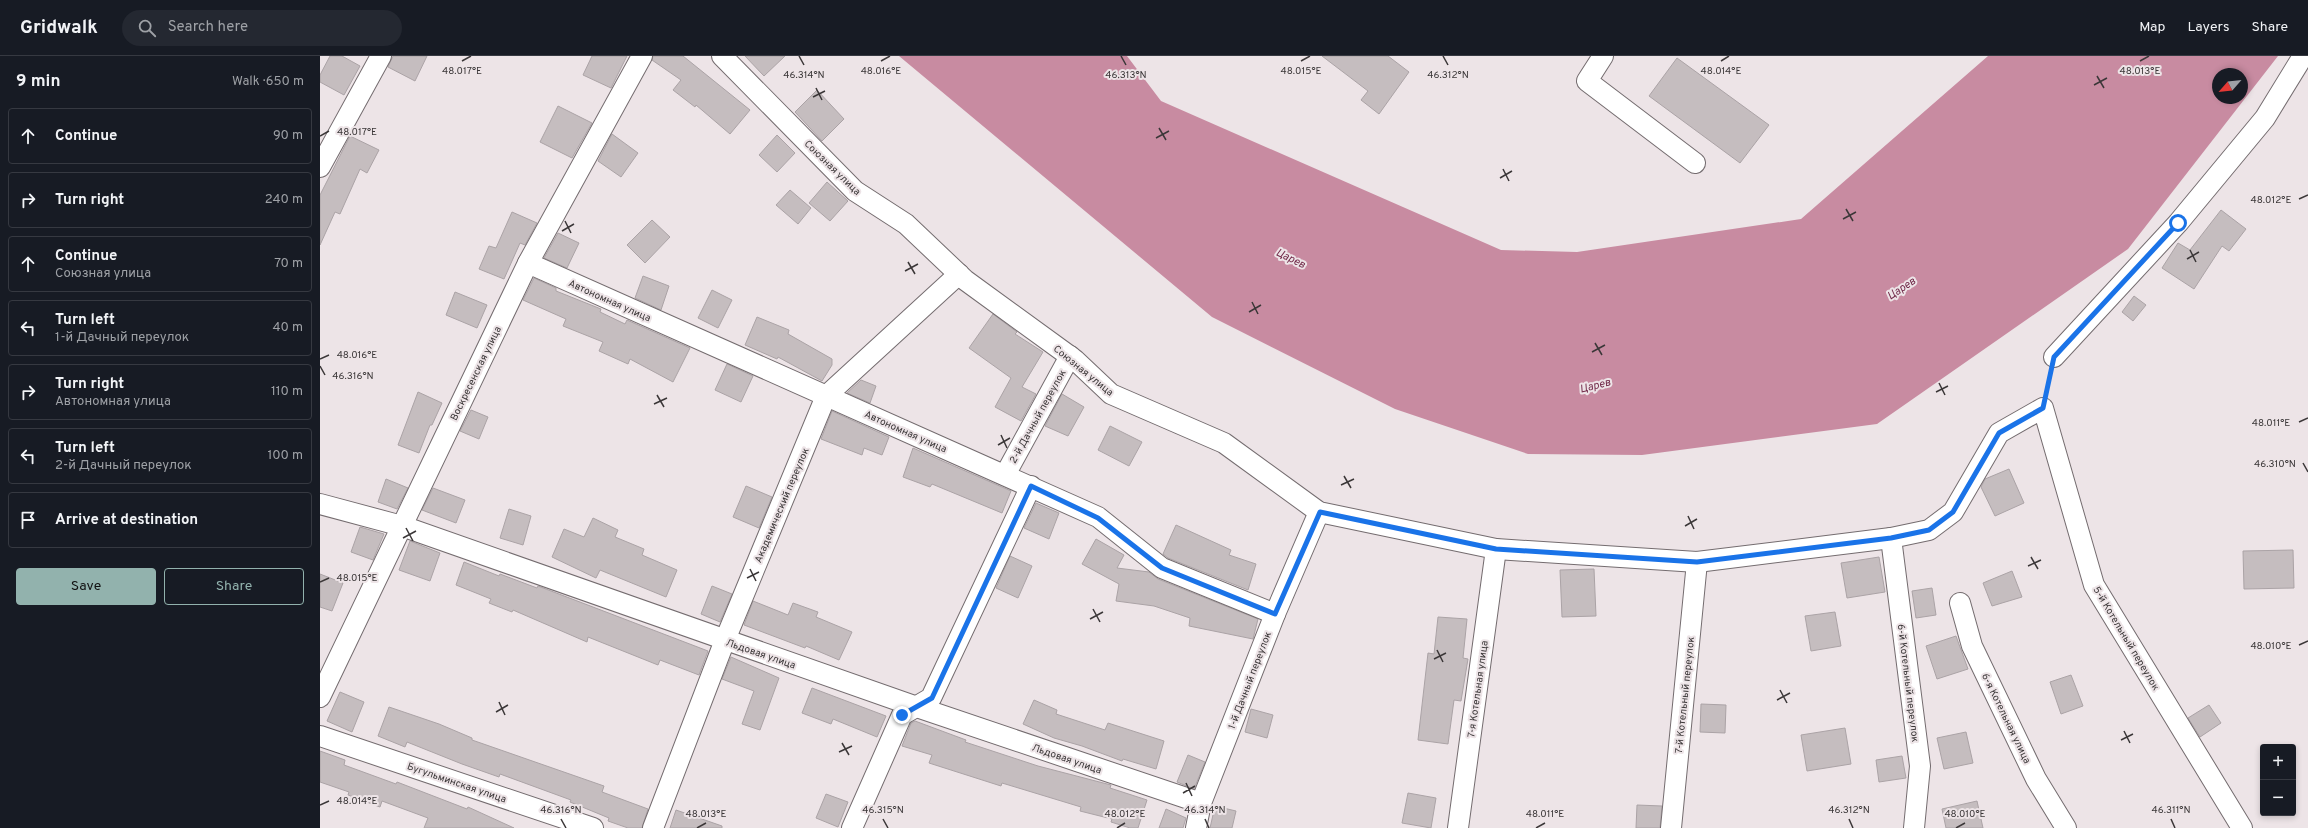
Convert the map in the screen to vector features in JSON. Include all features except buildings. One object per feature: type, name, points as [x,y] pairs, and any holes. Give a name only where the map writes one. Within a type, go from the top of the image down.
[{"type":"street","points":[[320,167],[381,56]]},
{"type":"street","name":"Воскресенская улица","points":[[320,696],[528,264],[642,56]]},
{"type":"street","name":"Союзная улица","points":[[722,56],[855,191],[906,224],[959,274],[1070,356],[1111,394],[1224,443],[1320,512],[1496,549],[1697,562],[1891,538],[1929,530],[1953,512],[1999,433],[2043,408]]},
{"type":"street","points":[[1603,56],[1587,81],[1695,163]]},
{"type":"street","points":[[2054,357],[2178,223],[2264,118],[2303,56]]},
{"type":"street","name":"Автономная улица","points":[[528,264],[1031,486],[1098,518],[1162,568],[1275,614]]},
{"type":"street","name":"Академический переулок","points":[[653,828],[725,640],[826,396],[959,274]]},
{"type":"street","name":"2-й Дачный переулок","points":[[1005,475],[1070,356]]},
{"type":"street","name":"5-й Котельный переулок","points":[[2043,408],[2094,585],[2242,828]]},
{"type":"street","points":[[852,828],[902,715],[914,706],[932,698],[1031,486]]},
{"type":"street","name":"Льдовая улица","points":[[320,504],[402,526],[914,706],[1201,803]]},
{"type":"street","name":"1-й Дачный переулок","points":[[1196,828],[1201,803],[1275,614],[1320,512]]},
{"type":"street","name":"6-й Котельный переулок","points":[[1891,538],[1920,766],[1914,828]]},
{"type":"street","name":"7-я Котельная улица","points":[[1458,828],[1496,549]]},
{"type":"street","name":"7-й Котельный переулок","points":[[1671,828],[1697,562]]},
{"type":"street","name":"6-я Котельная улица","points":[[1960,603],[1972,646],[2036,779],[2066,828]]},
{"type":"street","name":"Бугульминская улица","points":[[320,736],[593,828]]},
{"type":"path","points":[[2043,408],[2054,357]]},
{"type":"water","name":"Царев","points":[[899,56],[1127,56],[1161,101],[1501,250],[1577,252],[1801,219],[1988,56],[2278,56],[2248,95],[2248,68],[2212,68],[2212,104],[2241,104],[2128,249],[1877,424],[1642,455],[1528,454],[1395,409],[1212,317]]},
{"type":"route","points":[[902,715],[914,706],[932,698],[1031,486],[1098,518],[1162,568],[1275,614],[1320,512],[1496,549],[1697,562],[1891,538],[1929,530],[1953,512],[1999,433],[2043,408],[2054,357],[2178,223]]}]
